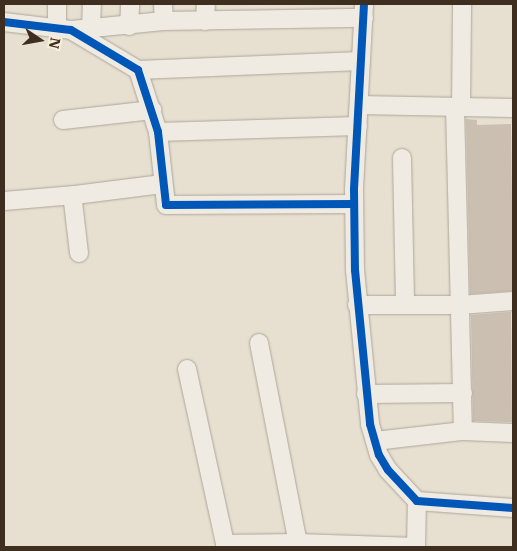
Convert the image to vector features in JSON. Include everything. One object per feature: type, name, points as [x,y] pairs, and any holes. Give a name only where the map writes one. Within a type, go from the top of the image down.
[{"type":"street","points":[[57,4],[64,30],[138,70],[362,61]]},
{"type":"street","points":[[91,29],[92,4]]},
{"type":"street","points":[[129,26],[130,4]]},
{"type":"street","points":[[163,4],[164,21]]},
{"type":"street","points":[[462,4],[458,107],[463,431]]},
{"type":"street","points":[[4,22],[64,30],[129,26],[205,12],[364,11],[354,204],[357,305],[366,394],[375,441],[388,470],[417,501],[513,508]]},
{"type":"street","points":[[138,70],[158,132],[162,184],[166,205],[354,204]]},
{"type":"street","points":[[359,104],[513,108]]},
{"type":"street","points":[[63,120],[152,110]]},
{"type":"street","points":[[158,132],[358,126]]},
{"type":"street","points":[[402,158],[405,305]]},
{"type":"street","points":[[4,201],[162,184]]},
{"type":"street","points":[[75,194],[73,202],[79,253]]},
{"type":"street","points":[[357,305],[460,305],[513,301]]},
{"type":"street","points":[[259,343],[298,543]]},
{"type":"street","points":[[187,369],[224,544],[252,546],[298,543],[416,547],[417,501]]},
{"type":"street","points":[[366,394],[462,393]]},
{"type":"street","points":[[375,441],[463,431],[513,433]]},
{"type":"building","points":[[466,119],[477,120],[477,125],[511,124],[513,291],[470,294]]},
{"type":"building","points":[[511,312],[512,422],[473,421],[471,315]]},
{"type":"cycle path","points":[[364,4],[354,190],[355,270],[370,424],[379,455],[388,470],[417,501],[513,508]]},
{"type":"cycle path","points":[[4,22],[71,30],[138,70],[158,132],[166,205],[354,204]]}]
